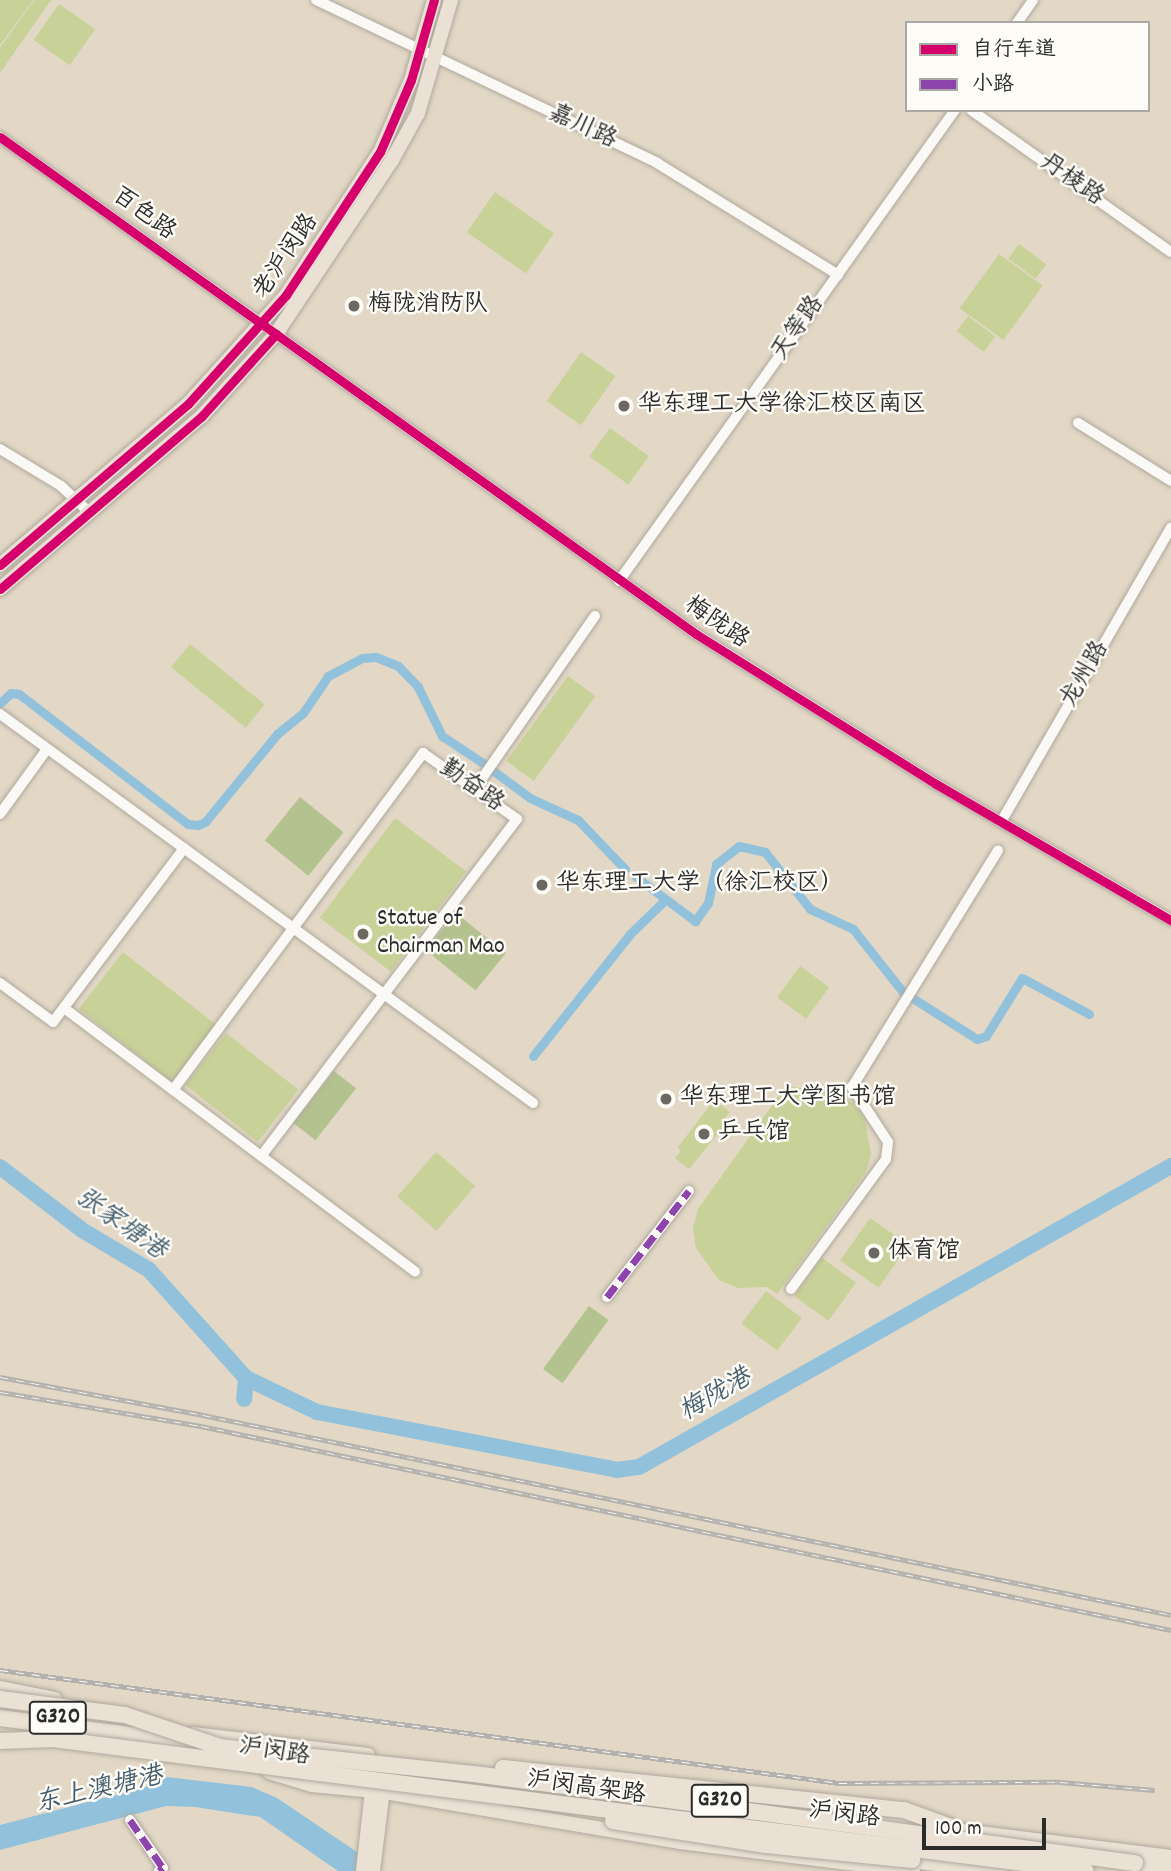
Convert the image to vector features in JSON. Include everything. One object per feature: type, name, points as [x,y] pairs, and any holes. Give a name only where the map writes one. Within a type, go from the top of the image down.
[{"type":"highway","points":[[0,1699],[120,1721],[220,1747]]},
{"type":"highway","name":"沪闵高架路","points":[[0,1718],[220,1747],[482,1775],[1171,1868]]},
{"type":"highway","name":"沪闵高架路","points":[[0,1733],[1086,1871]]},
{"type":"highway","points":[[0,1741],[53,1739]]},
{"type":"highway","points":[[482,1775],[502,1768],[625,1778],[904,1811],[951,1827]]},
{"type":"highway","points":[[561,1804],[601,1819],[766,1845],[1000,1871]]},
{"type":"main road","name":"老沪闵路","points":[[0,565],[75,498],[188,404],[263,325],[380,152],[421,52],[434,0]]},
{"type":"main road","name":"老沪闵路","points":[[0,589],[225,394],[276,334],[392,160],[418,113],[451,0]]},
{"type":"main road","points":[[0,1688],[120,1721]]},
{"type":"main road","name":"沪闵路","points":[[0,1710],[120,1721],[380,1765],[516,1776],[951,1827],[1171,1857]]},
{"type":"main road","name":"沪闵路","points":[[0,1741],[269,1772],[312,1785],[378,1788],[510,1803],[913,1861]]},
{"type":"main road","points":[[369,1866],[380,1765]]},
{"type":"main road","name":"沪闵路","points":[[378,1788],[582,1827],[913,1861],[1066,1871]]},
{"type":"main road","name":"沪闵路","points":[[451,1803],[510,1803]]},
{"type":"main road","points":[[542,1808],[582,1827]]},
{"type":"main road","points":[[924,1825],[1150,1871]]},
{"type":"street","name":"嘉川路","points":[[316,0],[657,163],[838,275]]},
{"type":"street","points":[[1018,21],[1033,0]]},
{"type":"street","name":"天等路","points":[[619,581],[954,112]]},
{"type":"street","name":"丹棱路","points":[[974,112],[1171,252]]},
{"type":"street","name":"百色路","points":[[0,137],[263,325]]},
{"type":"street","name":"梅陇路","points":[[263,325],[619,581],[754,673],[1001,822],[1171,920]]},
{"type":"street","points":[[1077,423],[1171,481]]},
{"type":"street","points":[[0,449],[75,498],[88,511]]},
{"type":"street","name":"龙州路","points":[[1001,822],[1171,527]]},
{"type":"street","points":[[474,790],[595,616]]},
{"type":"street","points":[[0,714],[533,1103]]},
{"type":"street","points":[[0,814],[47,749]]},
{"type":"street","name":"勤奋路","points":[[173,1090],[423,753],[517,819],[386,995],[261,1156]]},
{"type":"street","points":[[0,983],[53,1022],[184,848]]},
{"type":"street","points":[[791,1289],[886,1159],[888,1142],[852,1087],[998,850]]},
{"type":"street","points":[[64,1008],[415,1272]]},
{"type":"street","points":[[607,1297],[689,1191]]},
{"type":"street","points":[[130,1819],[163,1868],[159,1871]]},
{"type":"green space","points":[[0,0],[33,0],[0,45]]},
{"type":"green space","points":[[34,0],[51,0],[0,73],[0,48]]},
{"type":"green space","points":[[59,4],[95,29],[70,65],[34,40]]},
{"type":"green space","points":[[495,192],[554,233],[526,273],[467,232]]},
{"type":"green space","points":[[1019,244],[1046,264],[1035,279],[1008,258]]},
{"type":"green space","points":[[999,254],[1043,286],[1003,340],[960,308]]},
{"type":"green space","points":[[968,316],[995,336],[984,352],[957,331]]},
{"type":"green space","points":[[581,352],[615,376],[581,425],[547,401]]},
{"type":"green space","points":[[610,428],[649,456],[628,485],[589,456]]},
{"type":"green space","points":[[190,644],[265,704],[246,728],[171,667]]},
{"type":"green space","points":[[568,676],[596,696],[534,781],[506,761]]},
{"type":"green space","points":[[300,797],[344,832],[308,876],[265,841]]},
{"type":"green space","points":[[395,818],[466,872],[391,971],[320,918]]},
{"type":"green space","points":[[456,913],[506,953],[476,991],[426,950]]},
{"type":"green space","points":[[123,952],[216,1025],[172,1081],[79,1009]]},
{"type":"green space","points":[[800,966],[829,987],[806,1019],[777,998]]},
{"type":"green space","points":[[226,1033],[298,1090],[258,1142],[185,1085]]},
{"type":"green space","points":[[334,1071],[356,1088],[315,1140],[293,1123]]},
{"type":"green space","points":[[786,1086],[839,1093],[854,1104],[865,1119],[871,1155],[866,1172],[777,1294],[767,1287],[738,1288],[719,1280],[696,1248],[693,1228],[698,1209]]},
{"type":"green space","name":"乒乓馆","points":[[718,1103],[730,1112],[725,1118],[728,1121],[689,1169],[675,1158],[681,1151],[678,1147],[711,1104],[714,1108]]},
{"type":"green space","points":[[436,1152],[475,1186],[437,1231],[397,1197]]},
{"type":"green space","name":"体育馆","points":[[870,1218],[909,1245],[879,1288],[840,1261]]},
{"type":"green space","points":[[822,1258],[856,1283],[828,1321],[794,1296]]},
{"type":"green space","points":[[766,1291],[802,1318],[777,1351],[741,1324]]},
{"type":"green space","points":[[589,1306],[608,1320],[563,1383],[543,1369]]},
{"type":"water","points":[[167,1777],[252,1787],[277,1798],[360,1854],[375,1871],[338,1871],[260,1817],[195,1807],[166,1806],[0,1850],[0,1825],[153,1785]]},
{"type":"waterway","points":[[0,703],[11,693],[19,694],[188,824],[198,825],[205,822],[277,734],[303,713],[328,676],[362,658],[376,657],[398,666],[418,687],[442,736],[483,763]]},
{"type":"waterway","points":[[495,772],[530,798],[578,820],[625,869]]},
{"type":"waterway","points":[[636,877],[695,921],[708,903],[716,864],[739,846],[765,852],[810,909],[853,929],[903,992]]},
{"type":"waterway","points":[[533,1056],[630,934],[665,900]]},
{"type":"waterway","points":[[914,999],[977,1039],[986,1036],[1022,978],[1089,1014]]},
{"type":"waterway","name":"梅陇港","points":[[246,1378],[317,1412],[617,1470],[639,1467],[1171,1166]]},
{"type":"waterway","name":"张家塘港","points":[[0,1167],[82,1230],[149,1270],[246,1378],[244,1399]]},
{"type":"railway","points":[[0,1377],[203,1415],[1171,1615]]},
{"type":"railway","points":[[0,1392],[201,1426],[1171,1630]]},
{"type":"railway","points":[[0,1670],[839,1783],[1060,1782],[1155,1790]]},
{"type":"marked path","points":[[607,1297],[689,1191]]},
{"type":"marked path","points":[[130,1820],[163,1868],[159,1871]]},
{"type":"cycle path","points":[[0,565],[188,404],[286,295],[380,152],[411,80],[434,0]]},
{"type":"cycle path","points":[[0,137],[696,634],[936,784],[1171,920]]},
{"type":"cycle path","points":[[0,589],[201,417],[276,334]]},
{"type":"place","name":"梅陇消防队","points":[[354,306]]},
{"type":"place","name":"华东理工大学徐汇校区南区","points":[[624,406]]},
{"type":"place","name":"华东理工大学（徐汇校区）","points":[[542,885]]},
{"type":"place","name":"Statue of Chairman Mao","points":[[363,934]]},
{"type":"place","name":"华东理工大学图书馆","points":[[666,1099]]},
{"type":"place","name":"乒乓馆","points":[[704,1134]]},
{"type":"place","name":"体育馆","points":[[874,1253]]},
{"type":"water label","name":"东上澳塘港","points":[[99,1791]]}]
